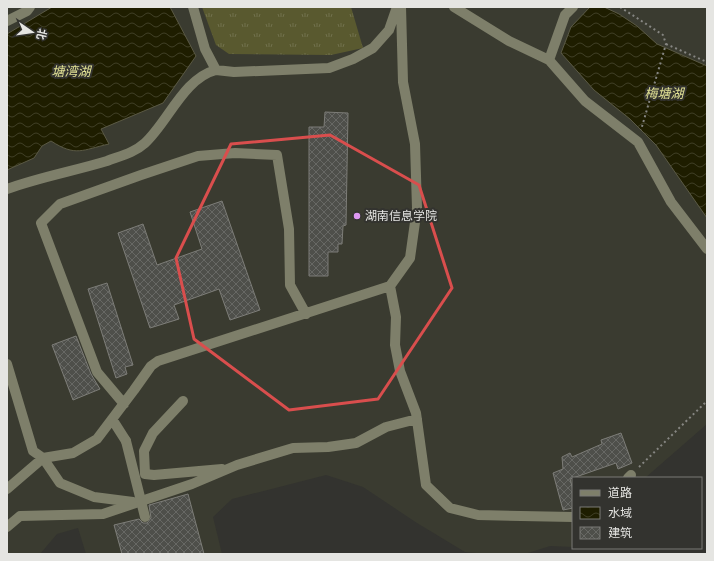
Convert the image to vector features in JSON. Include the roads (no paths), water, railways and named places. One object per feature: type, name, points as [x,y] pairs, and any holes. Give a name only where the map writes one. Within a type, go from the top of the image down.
[{"type":"lane","points":[[7,21],[27,11],[30,7]]},
{"type":"lane","points":[[193,7],[205,49],[216,70]]},
{"type":"lane","points":[[7,189],[74,171],[132,153],[145,143],[190,86],[205,73],[216,70],[234,72],[329,68],[353,59],[373,48],[389,30],[397,7]]},
{"type":"lane","points":[[7,489],[43,458],[73,453],[97,438],[124,404],[151,366],[158,361],[390,286],[410,258],[417,208],[415,144],[403,82],[402,7]]},
{"type":"lane","points":[[454,7],[508,41],[549,60],[585,101],[638,142],[671,202],[707,249]]},
{"type":"lane","points":[[549,60],[566,15],[573,7]]},
{"type":"lane","points":[[124,404],[97,372],[41,223],[60,204],[141,174],[198,156],[235,153],[277,155],[289,229],[290,285],[306,314]]},
{"type":"lane","points":[[390,286],[396,317],[395,345],[400,371],[417,419],[426,485],[450,508],[478,515],[572,517]]},
{"type":"lane","points":[[7,364],[33,451],[43,458],[60,482],[94,496],[136,503]]},
{"type":"lane","points":[[183,401],[153,433],[144,451],[145,474],[154,475],[230,468]]},
{"type":"lane","points":[[112,419],[126,441],[145,517]]},
{"type":"lane","points":[[7,527],[20,516],[103,514],[192,484],[230,468],[293,448],[328,447],[356,443],[386,427],[417,419]]},
{"type":"water","name":"塘湾湖","points":[[52,7],[170,7],[196,56],[163,103],[101,129],[109,144],[85,150],[73,151],[51,141],[42,146],[34,158],[7,170],[7,34]]},
{"type":"water","name":"梅塘湖","points":[[590,7],[604,7],[619,14],[637,26],[657,44],[707,66],[707,218],[656,145],[630,119],[594,90],[561,53],[571,27]]},
{"type":"place","name":"湖南信息学院","points":[[357,216]]}]
